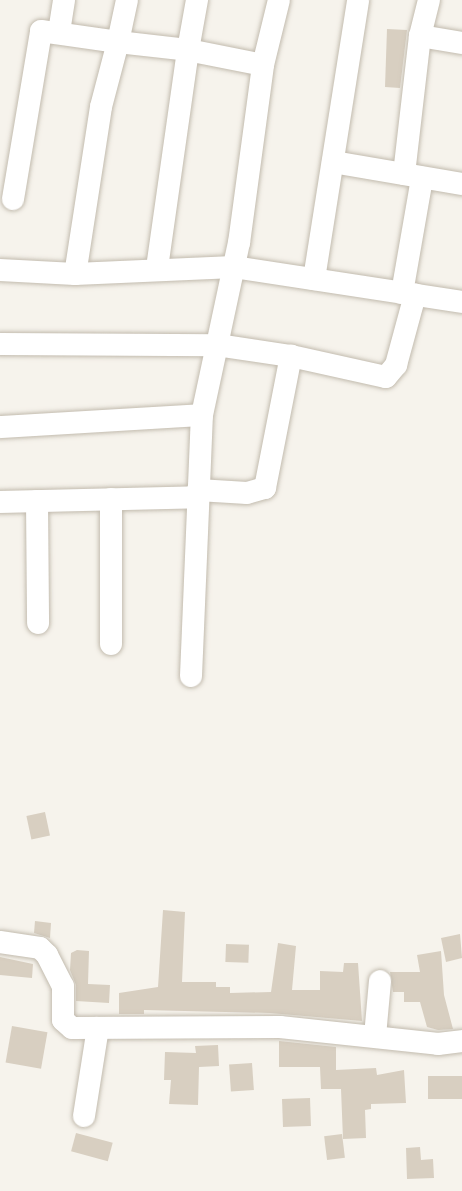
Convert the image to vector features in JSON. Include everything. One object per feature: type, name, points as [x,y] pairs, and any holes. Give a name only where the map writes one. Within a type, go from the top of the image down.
[{"type":"street","points":[[59,32],[64,0]]},
{"type":"street","points":[[75,274],[101,107],[127,0]]},
{"type":"street","points":[[157,268],[197,0]]},
{"type":"street","points":[[191,676],[202,415],[234,267],[263,65],[279,0]]},
{"type":"street","points":[[314,279],[358,0]]},
{"type":"street","points":[[0,344],[218,345],[291,356],[386,377],[396,365],[408,294],[420,36],[429,0]]},
{"type":"street","points":[[13,199],[40,34],[45,29],[118,42],[188,50],[263,65]]},
{"type":"street","points":[[420,36],[462,43]]},
{"type":"street","points":[[333,162],[462,184]]},
{"type":"street","points":[[0,270],[75,274],[157,268],[234,267],[462,302]]},
{"type":"street","points":[[0,502],[247,493],[265,488],[291,356]]},
{"type":"street","points":[[0,427],[202,415]]},
{"type":"street","points":[[111,499],[111,644]]},
{"type":"street","points":[[37,501],[38,623]]},
{"type":"street","points":[[0,942],[40,948],[47,955],[63,986],[63,1020],[72,1028],[270,1027],[438,1044],[462,1041]]},
{"type":"street","points":[[375,1036],[380,981]]},
{"type":"street","points":[[84,1116],[98,1028]]},
{"type":"building","points":[[387,29],[407,30],[400,88],[385,87]]},
{"type":"building","points":[[45,812],[50,835],[31,839],[26,816]]},
{"type":"building","points":[[163,910],[185,912],[182,982],[216,982],[216,987],[230,987],[230,993],[271,992],[278,943],[296,946],[292,990],[320,990],[320,971],[343,972],[344,963],[358,963],[362,1021],[270,1013],[144,1010],[144,1014],[119,1014],[119,993],[158,987]]},
{"type":"building","points":[[35,921],[51,923],[50,938],[34,933]]},
{"type":"building","points":[[460,934],[462,958],[446,962],[441,938]]},
{"type":"building","points":[[226,944],[249,945],[248,963],[225,962]]},
{"type":"building","points":[[77,950],[89,951],[88,984],[110,985],[109,1003],[76,1001],[76,985],[70,970],[71,953]]},
{"type":"building","points":[[441,951],[444,995],[453,1029],[438,1030],[427,1027],[420,1002],[404,1002],[404,992],[393,992],[390,972],[420,972],[417,955]]},
{"type":"building","points":[[0,957],[33,964],[32,978],[0,975]]},
{"type":"building","points":[[12,1026],[47,1032],[41,1069],[6,1062]]},
{"type":"building","points":[[279,1041],[336,1047],[336,1070],[376,1068],[377,1075],[404,1070],[406,1103],[371,1104],[371,1109],[365,1110],[366,1138],[343,1139],[341,1089],[321,1089],[320,1067],[279,1067]]},
{"type":"building","points":[[218,1045],[219,1066],[199,1067],[198,1105],[169,1104],[171,1080],[164,1080],[165,1052],[196,1053],[195,1046]]},
{"type":"building","points":[[252,1063],[254,1090],[231,1092],[229,1065]]},
{"type":"building","points":[[428,1076],[462,1076],[462,1099],[428,1099]]},
{"type":"building","points":[[310,1098],[311,1126],[283,1127],[282,1099]]},
{"type":"building","points":[[76,1133],[113,1143],[108,1161],[71,1151]]},
{"type":"building","points":[[342,1134],[345,1158],[327,1160],[324,1136]]},
{"type":"building","points":[[420,1147],[421,1160],[433,1159],[434,1178],[407,1179],[406,1148]]}]
